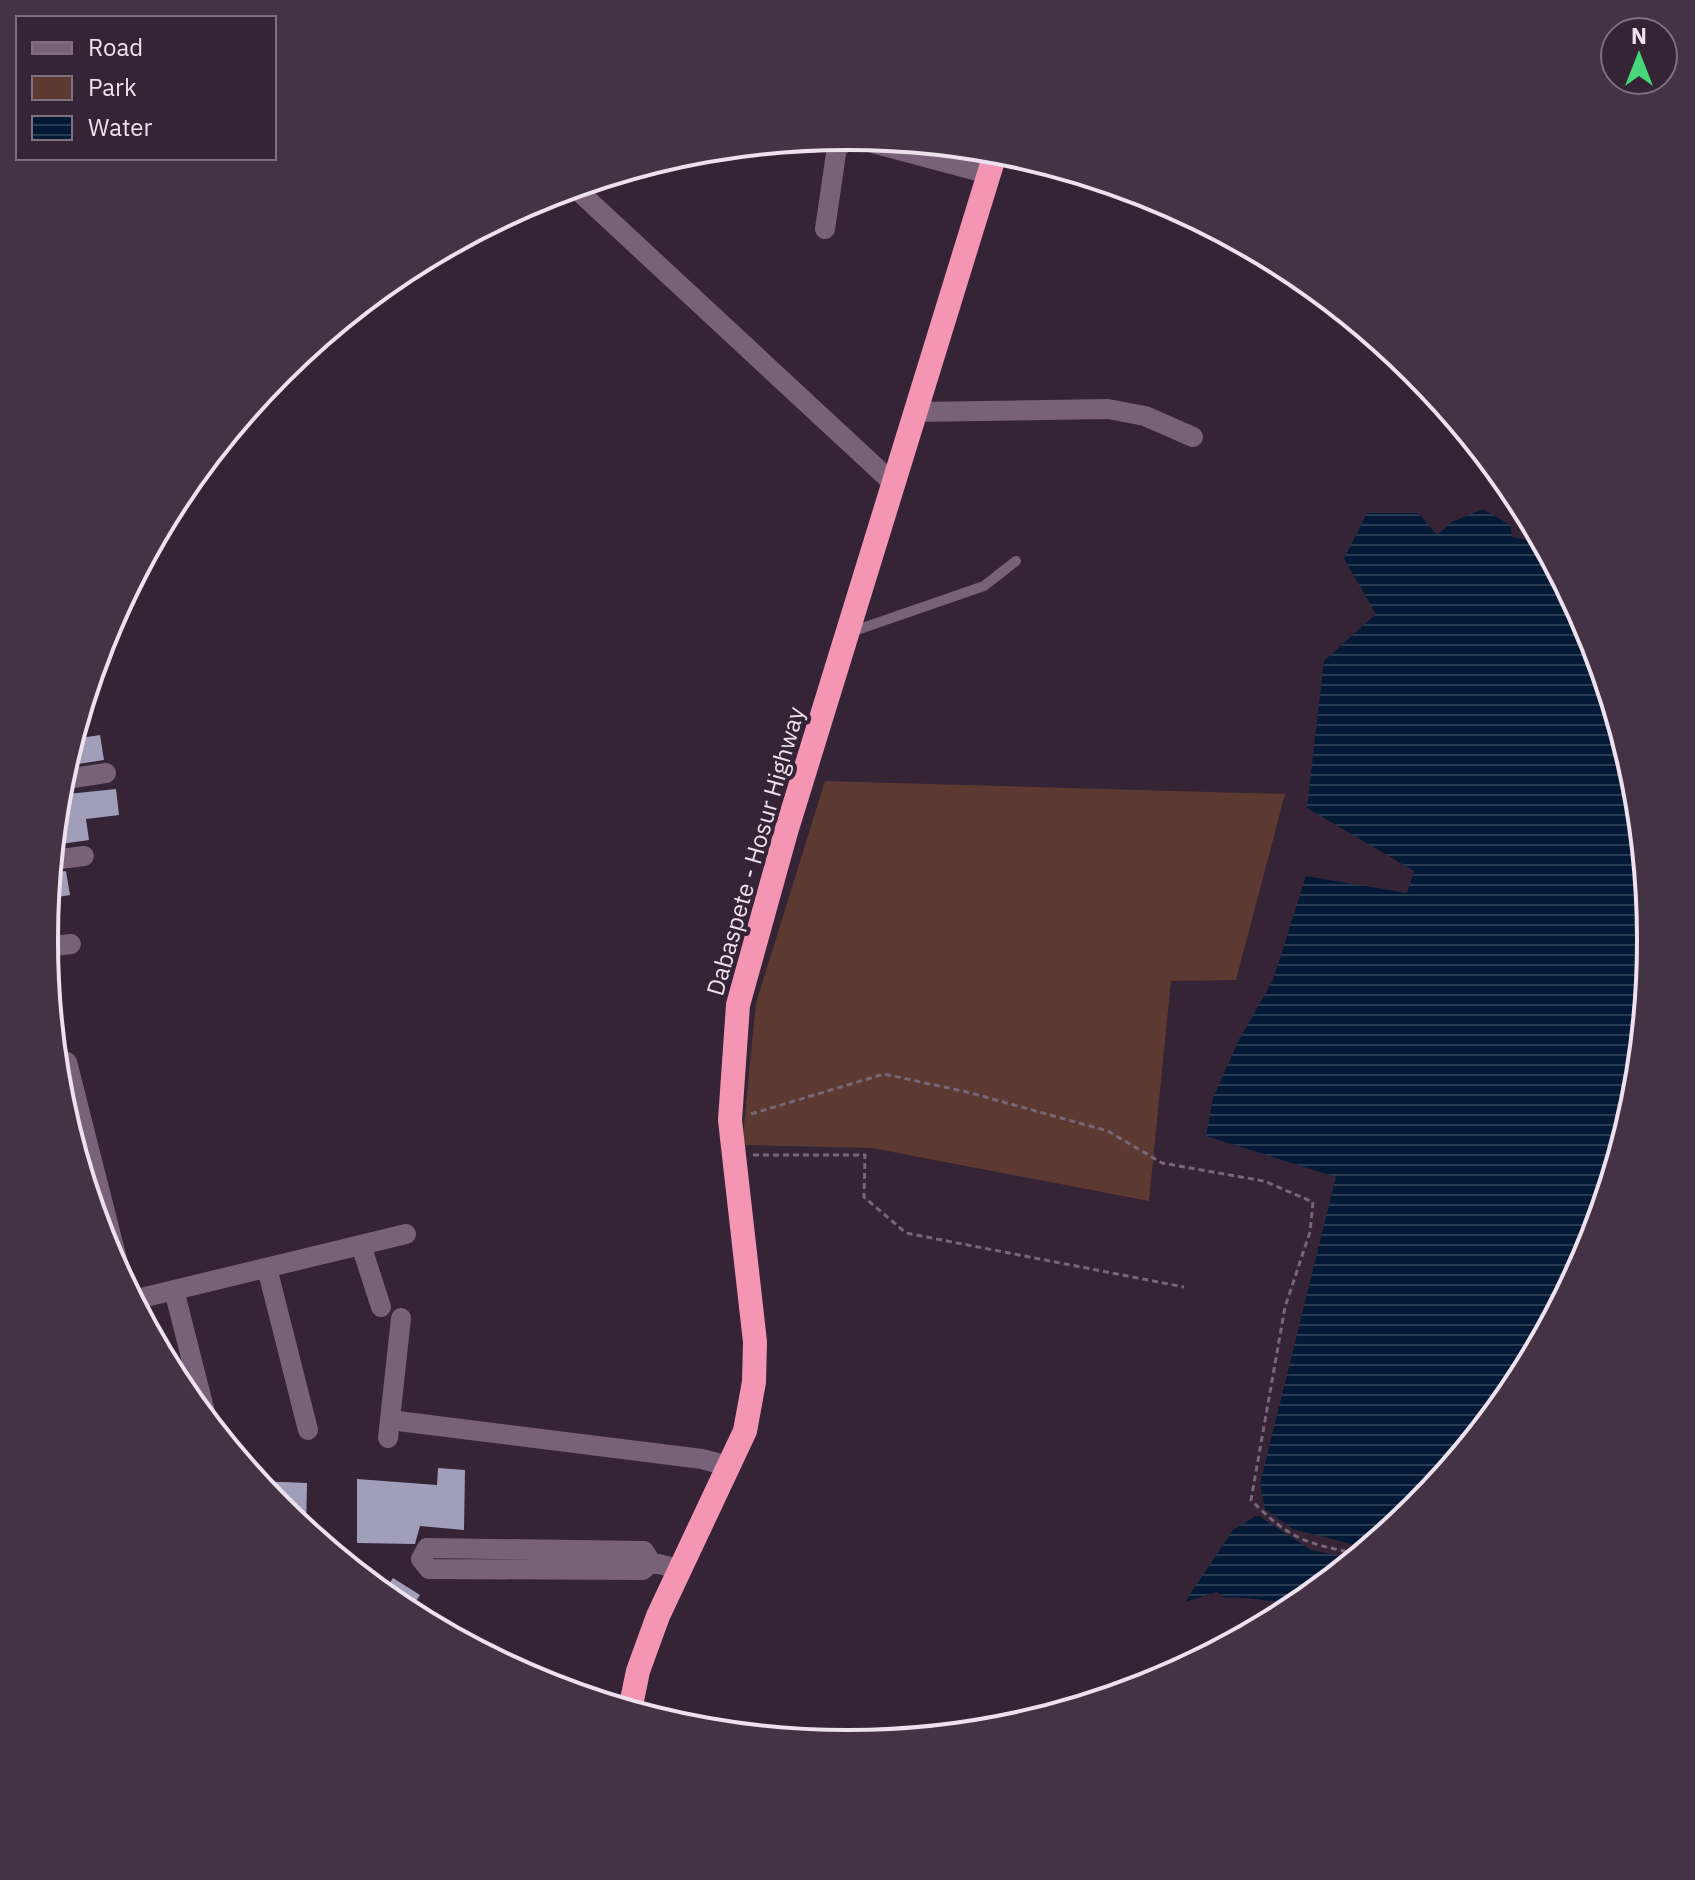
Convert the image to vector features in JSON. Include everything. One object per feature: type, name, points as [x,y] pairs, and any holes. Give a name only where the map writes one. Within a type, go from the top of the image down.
[{"type":"highway","name":"Dabaspete - Hosur Highway","points":[[632,1700],[638,1671],[678,1569],[745,1431],[754,1382],[755,1342],[730,1120],[738,1005],[786,832],[992,164]]},
{"type":"street","points":[[825,229],[836,150]]},
{"type":"street","points":[[584,196],[895,485]]},
{"type":"street","points":[[916,412],[1108,409],[1145,416],[1193,437]]},
{"type":"street","points":[[75,778],[106,773]]},
{"type":"street","points":[[63,859],[84,856]]},
{"type":"street","points":[[58,945],[71,944]]},
{"type":"street","points":[[70,1072],[101,1198]]},
{"type":"street","points":[[144,1297],[406,1234]]},
{"type":"street","points":[[361,1245],[381,1307]]},
{"type":"street","points":[[267,1268],[308,1430]]},
{"type":"street","points":[[174,1290],[200,1391]]},
{"type":"street","points":[[401,1318],[389,1429],[702,1459],[728,1466]]},
{"type":"street","points":[[651,1562],[643,1570],[429,1569],[421,1559],[427,1548],[644,1551],[651,1562],[678,1569]]},
{"type":"lane","points":[[849,632],[984,586],[1016,561]]},
{"type":"path","points":[[730,1120],[884,1074],[967,1092],[1108,1131],[1162,1163],[1264,1181],[1313,1202],[1310,1232],[1285,1307],[1251,1500],[1278,1528],[1317,1546],[1346,1551]]},
{"type":"path","points":[[733,1157],[759,1154],[865,1155],[864,1197],[906,1233],[1184,1287]]},
{"type":"green space","points":[[825,781],[1285,794],[1236,980],[1171,981],[1149,1201],[872,1148],[742,1145],[756,1003]]},
{"type":"water","points":[[1483,509],[1510,525],[1512,537],[1528,539],[1577,638],[1595,686],[1622,786],[1635,888],[1635,992],[1622,1094],[1610,1144],[1595,1194],[1556,1289],[1504,1379],[1474,1421],[1406,1498],[1355,1545],[1293,1529],[1265,1509],[1260,1484],[1336,1177],[1206,1136],[1213,1098],[1239,1040],[1273,980],[1306,876],[1407,893],[1414,871],[1307,808],[1324,661],[1376,614],[1344,559],[1367,513],[1418,513],[1437,535],[1452,522]]},
{"type":"water","points":[[1257,1515],[1311,1550],[1340,1556],[1278,1601],[1225,1598],[1217,1592],[1185,1602],[1233,1530]]},
{"type":"building","points":[[100,735],[104,760],[78,764],[85,737]]},
{"type":"building","points":[[116,789],[119,815],[86,819],[89,840],[64,844],[72,794]]},
{"type":"building","points":[[66,871],[70,895],[60,897],[60,888],[62,872]]},
{"type":"building","points":[[438,1468],[465,1470],[464,1530],[420,1526],[415,1544],[357,1543],[357,1479],[437,1485]]},
{"type":"building","points":[[274,1482],[307,1483],[306,1514]]},
{"type":"building","points":[[393,1578],[420,1595],[416,1601],[390,1582]]}]
